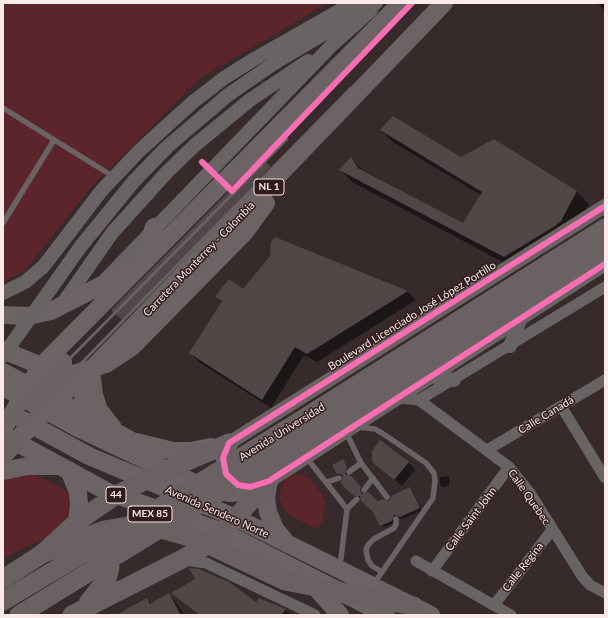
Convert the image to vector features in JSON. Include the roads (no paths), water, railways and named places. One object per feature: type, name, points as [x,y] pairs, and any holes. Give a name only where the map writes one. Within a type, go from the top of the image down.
[{"type":"highway","name":"MEX 85","points":[[522,289],[605,228]]},
{"type":"highway","name":"MEX 85","points":[[522,289],[605,246]]},
{"type":"highway","name":"Avenida Universidad","points":[[20,615],[302,440],[522,289]]},
{"type":"highway","name":"NL 1","points":[[3,455],[7,426]]},
{"type":"highway","name":"Avenida Universidad","points":[[3,601],[163,506],[302,440]]},
{"type":"highway","points":[[3,579],[77,531],[116,496],[145,480],[229,443]]},
{"type":"highway","points":[[79,612],[176,562],[207,544],[223,532],[269,481]]},
{"type":"highway","points":[[77,531],[139,526],[169,530],[207,544],[285,581],[414,606]]},
{"type":"highway","points":[[77,531],[106,553],[110,564],[107,579],[79,612]]},
{"type":"main road","points":[[38,399],[49,369],[141,265],[401,3]]},
{"type":"main road","name":"Carretera Monterrey - Colombia","points":[[7,426],[38,399],[92,369],[444,3]]},
{"type":"main road","points":[[49,369],[62,363],[186,232],[202,205]]},
{"type":"main road","points":[[3,315],[28,316],[59,308],[141,265],[154,227]]},
{"type":"main road","points":[[3,350],[49,369],[73,374],[92,369]]},
{"type":"main road","points":[[89,456],[82,444],[78,421],[92,369]]},
{"type":"main road","points":[[92,369],[93,387],[99,410],[109,424],[132,441]]},
{"type":"main road","points":[[3,372],[38,399],[167,470],[205,488],[229,493],[256,489],[269,481]]},
{"type":"main road","points":[[3,387],[38,399]]},
{"type":"main road","name":"Carretera Monterrey - Colombia","points":[[7,426],[32,425],[38,399]]},
{"type":"main road","points":[[78,421],[132,441],[172,451],[191,451],[229,443]]},
{"type":"main road","name":"Avenida Sendero Norte","points":[[32,425],[89,456],[236,518],[340,570],[377,579],[414,606],[431,615]]},
{"type":"main road","name":"Avenida Sendero Norte","points":[[7,426],[65,469],[116,496],[223,532],[386,615]]},
{"type":"main road","points":[[3,471],[28,466],[65,469],[78,492],[80,506],[77,531]]},
{"type":"main road","points":[[269,481],[266,504],[271,521],[281,537],[296,548]]},
{"type":"main road","points":[[302,572],[340,615]]},
{"type":"street","points":[[3,293],[25,282],[43,267],[102,190],[140,150],[193,102],[224,78],[292,36],[353,3]]},
{"type":"street","points":[[98,288],[154,227],[332,45],[377,3]]},
{"type":"street","points":[[3,356],[81,246],[134,181],[167,147],[228,96],[276,62],[377,3]]},
{"type":"street","points":[[59,308],[112,233],[143,197],[189,150],[250,100],[332,45]]},
{"type":"street","name":"Boulevard Licenciado José López Portillo","points":[[229,443],[605,206]]},
{"type":"street","points":[[229,443],[223,458],[223,465],[231,479],[238,485],[250,487],[269,481],[302,440],[350,429],[605,264]]},
{"type":"street","points":[[399,398],[419,400],[602,289],[591,274]]},
{"type":"street","points":[[510,346],[521,318]]},
{"type":"street","points":[[431,376],[454,380]]},
{"type":"street","name":"Calle Canadá","points":[[487,450],[605,380]]},
{"type":"street","name":"Calle Quebec","points":[[419,400],[509,467],[530,493],[582,576],[590,585],[605,593]]},
{"type":"street","points":[[561,406],[605,478]]},
{"type":"street","name":"Calle Saint John","points":[[432,571],[509,467]]},
{"type":"street","name":"Calle Regina","points":[[494,605],[552,530]]},
{"type":"street","points":[[176,562],[191,560],[206,563],[315,615]]},
{"type":"street","points":[[416,561],[511,615]]},
{"type":"lane","points":[[3,108],[114,177]]},
{"type":"lane","points":[[3,223],[54,140]]},
{"type":"lane","points":[[377,579],[432,498],[435,487],[434,473],[426,463],[375,429],[350,429],[361,463],[387,497]]},
{"type":"lane","points":[[302,440],[327,482],[346,509],[340,570]]},
{"type":"lane","points":[[349,472],[361,463]]},
{"type":"lane","points":[[327,482],[339,478]]},
{"type":"lane","points":[[364,490],[373,478]]},
{"type":"lane","points":[[346,509],[358,499]]},
{"type":"lane","points":[[377,579],[368,560],[366,550],[368,545],[374,539],[394,528],[396,519]]},
{"type":"railway","points":[[3,443],[351,88]]},
{"type":"railway","points":[[3,426],[287,139]]}]
